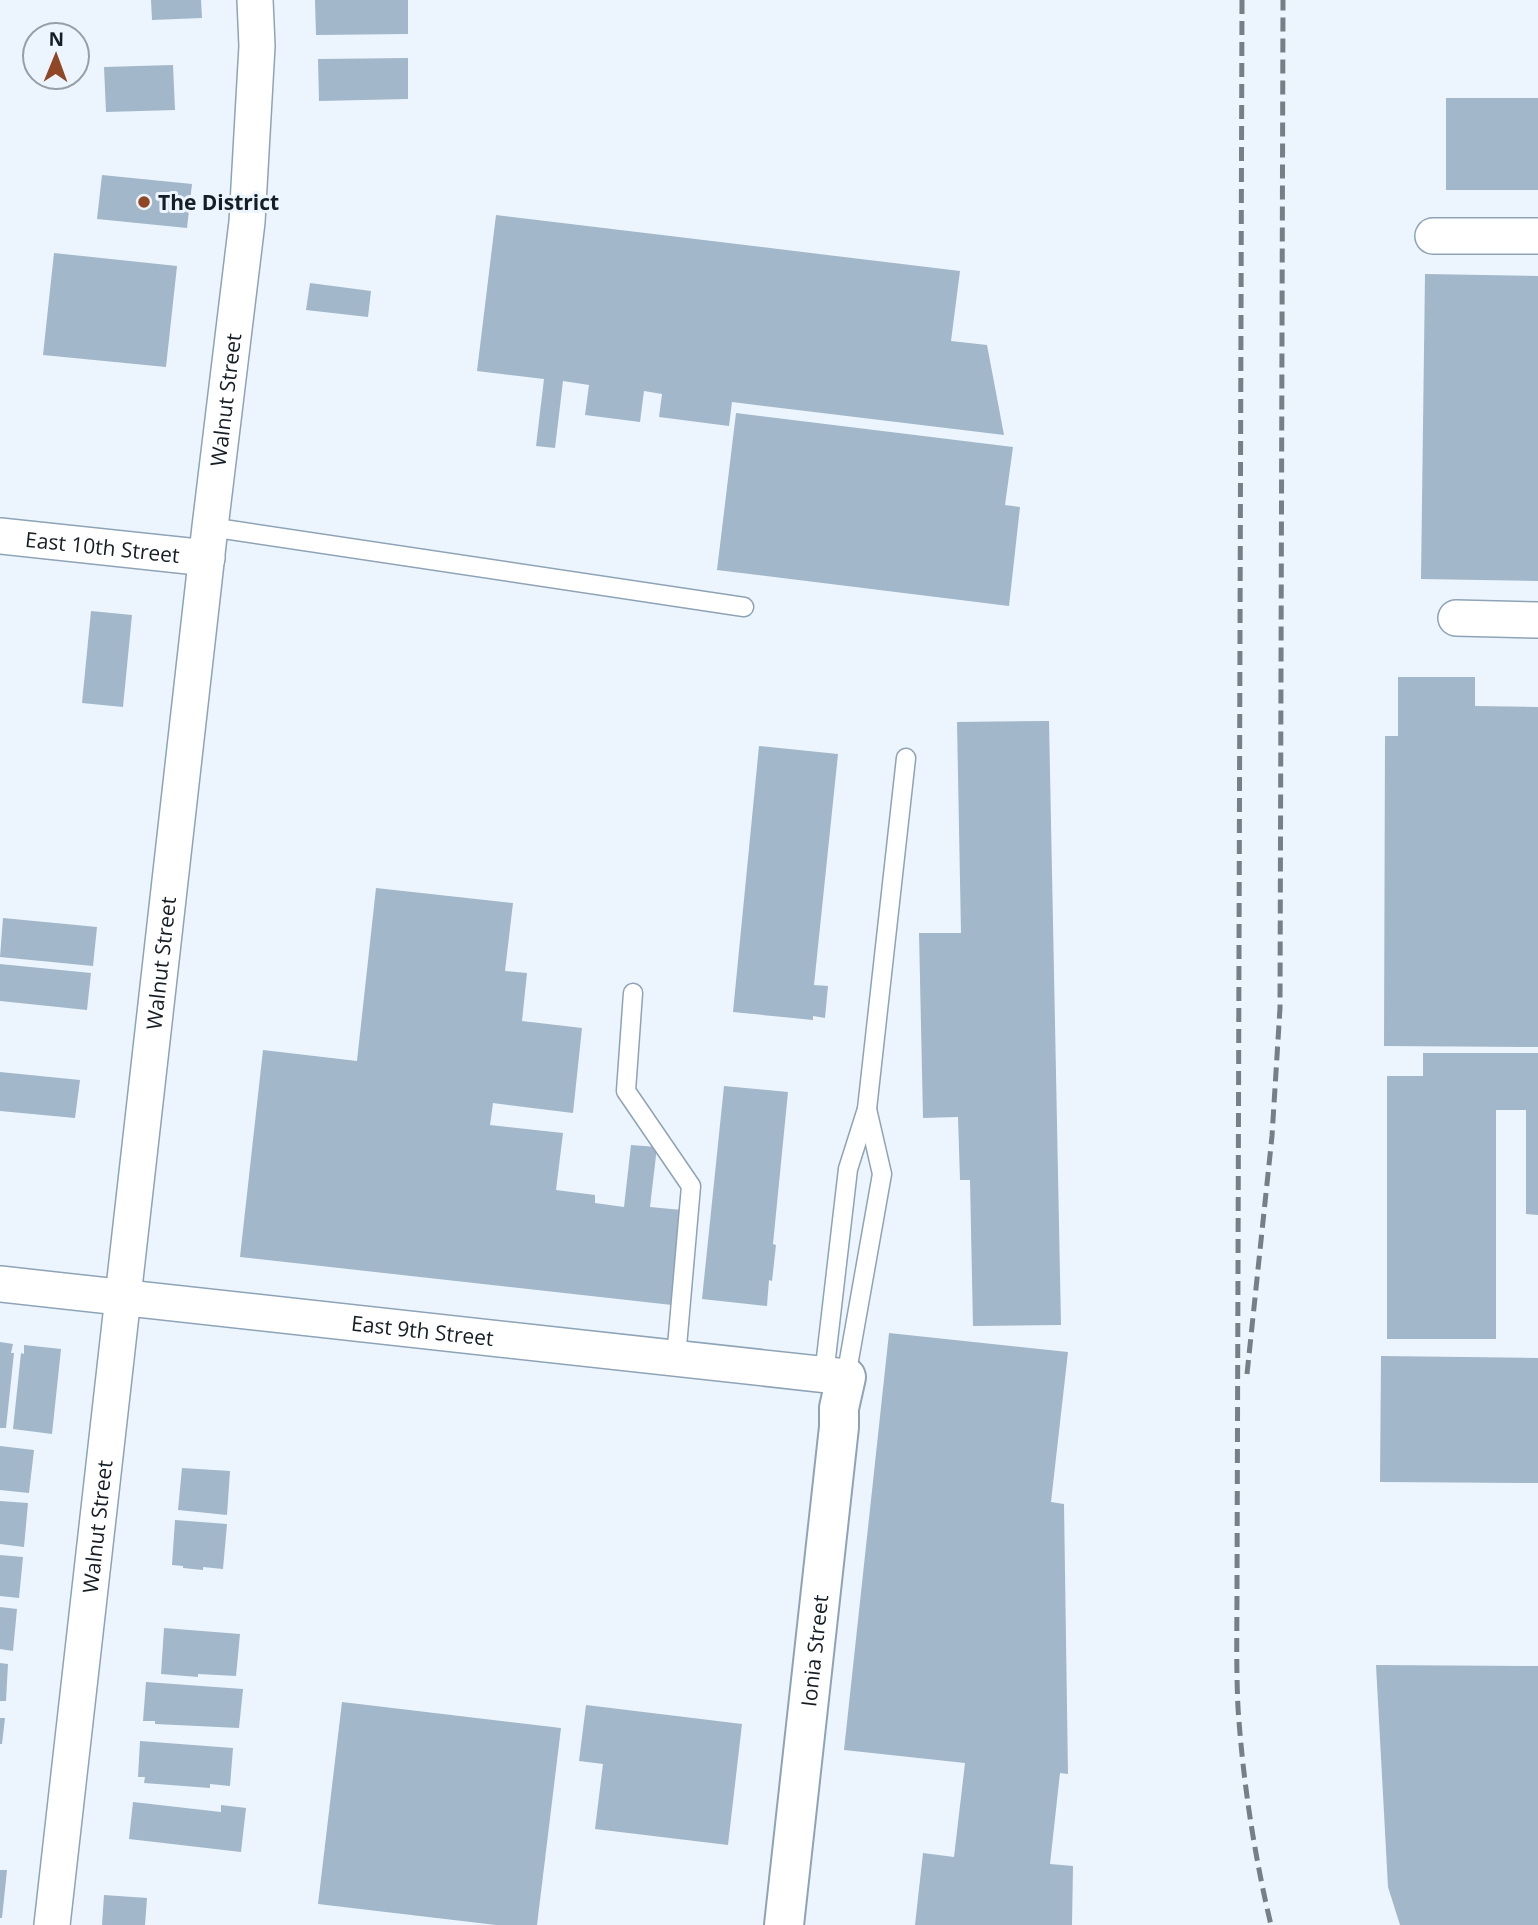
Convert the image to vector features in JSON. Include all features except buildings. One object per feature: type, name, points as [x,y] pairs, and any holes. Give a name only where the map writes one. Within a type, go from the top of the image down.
[{"type":"main road","name":"Ionia Street","points":[[784,1925],[839,1427],[835,1376]]},
{"type":"street","name":"Walnut Street","points":[[52,1925],[208,543],[247,222],[257,46],[255,0]]},
{"type":"street","points":[[1433,236],[1538,236]]},
{"type":"street","name":"East 10th Street","points":[[0,536],[208,543]]},
{"type":"street","points":[[1456,618],[1538,620]]},
{"type":"street","name":"East 9th Street","points":[[0,1284],[835,1376]]},
{"type":"lane","points":[[208,543],[744,607]]},
{"type":"lane","points":[[835,1376],[848,1169],[867,1109],[906,758]]},
{"type":"lane","points":[[633,993],[626,1091],[691,1186],[676,1358]]},
{"type":"lane","points":[[835,1376],[882,1174],[867,1109]]},
{"type":"railway","points":[[1242,0],[1237,1677],[1246,1790],[1271,1925]]},
{"type":"railway","points":[[1247,1374],[1272,1136],[1280,1008],[1283,0]]},
{"type":"place","name":"The District","points":[[144,202]]}]
